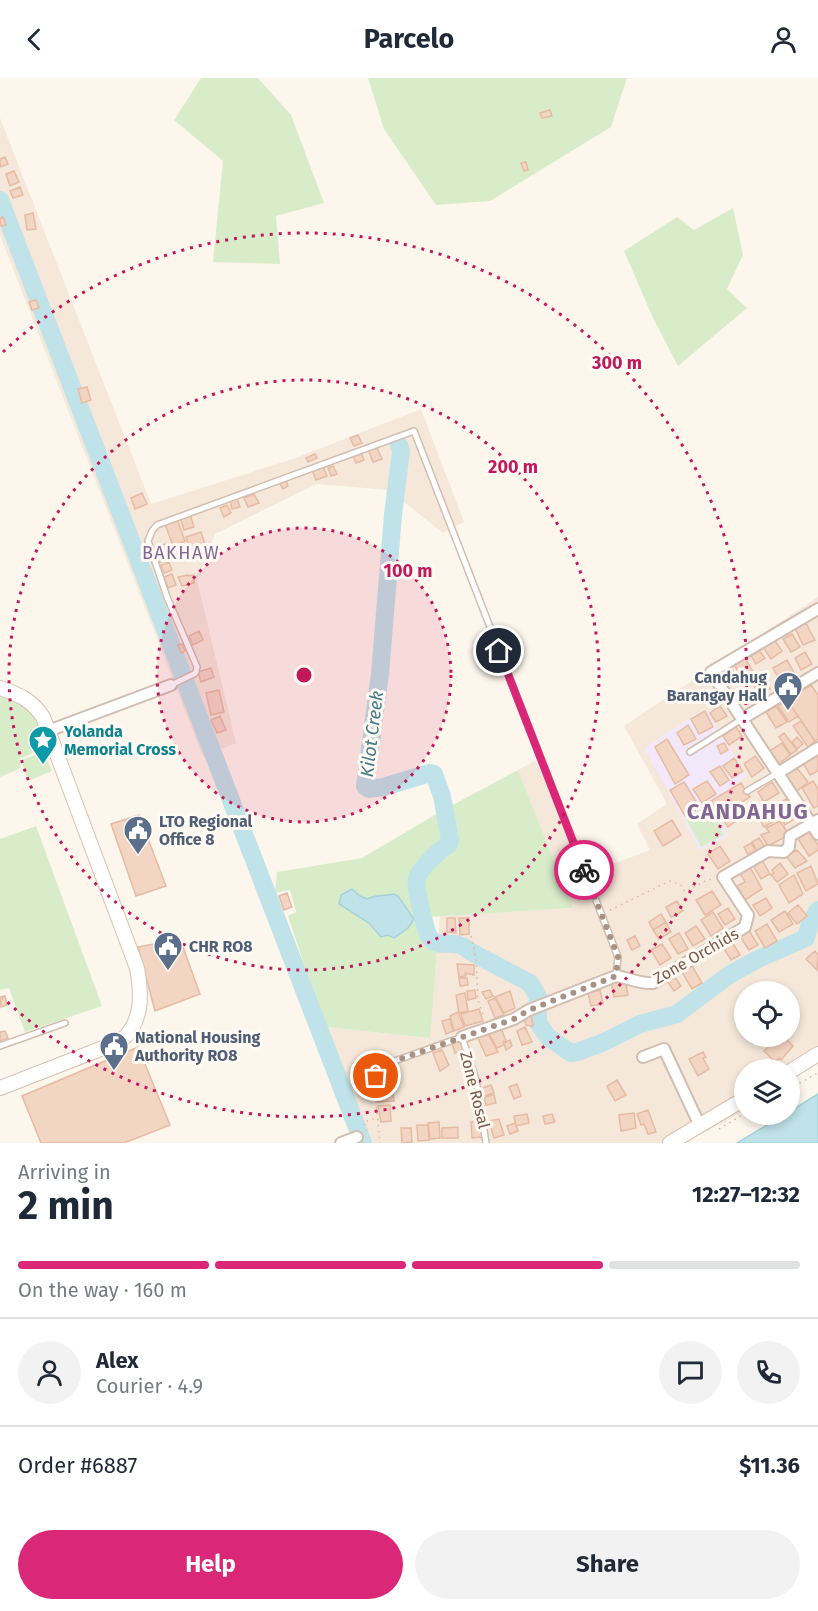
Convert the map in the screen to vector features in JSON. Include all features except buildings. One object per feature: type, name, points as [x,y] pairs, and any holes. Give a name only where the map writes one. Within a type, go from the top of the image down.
[{"type":"street","points":[[723,877],[768,851],[784,852],[789,847],[790,836],[816,826],[711,672],[818,609]]},
{"type":"street","points":[[742,719],[818,674]]},
{"type":"street","points":[[48,731],[171,685]]},
{"type":"street","points":[[0,688],[32,703],[43,717],[140,984],[140,1009],[132,1028],[121,1041],[0,1088]]},
{"type":"street","points":[[778,773],[818,748]]},
{"type":"street","name":"Zone Orchids","points":[[616,976],[643,984],[653,983],[745,927],[748,915],[723,877]]},
{"type":"street","name":"Zone Rosal","points":[[462,1037],[514,1019],[529,1010],[616,976]]},
{"type":"street","points":[[643,1057],[664,1049],[700,1126]]},
{"type":"street","points":[[800,1065],[818,1054]]},
{"type":"street","points":[[670,1143],[734,1105]]},
{"type":"street","points":[[341,1143],[361,1135]]},
{"type":"lane","points":[[171,685],[194,674],[197,667],[167,597],[148,541],[157,525],[414,431],[618,957],[616,976]]},
{"type":"lane","points":[[690,752],[742,719]]},
{"type":"lane","points":[[747,790],[778,773]]},
{"type":"lane","points":[[0,1046],[66,1023]]},
{"type":"lane","name":"Zone Rosal","points":[[376,1076],[389,1063],[462,1037],[476,1080],[486,1143]]},
{"type":"path","points":[[601,914],[670,881],[681,885],[685,892],[707,880],[723,877]]},
{"type":"path","points":[[471,936],[476,958],[478,1000],[486,1027]]},
{"type":"path","points":[[800,1083],[818,1073]]},
{"type":"path","points":[[376,1076],[380,1143]]},
{"type":"path","points":[[361,1135],[364,1122],[378,1118]]},
{"type":"path","points":[[715,1131],[734,1120]]},
{"type":"shaded area","points":[[0,118],[151,504],[296,458],[421,409],[464,522],[443,533],[389,490],[316,484],[215,534],[197,580],[236,743],[203,757],[0,235]]},
{"type":"shaded area","points":[[818,597],[818,1062],[800,1074],[800,1059],[734,1059],[734,1116],[683,1143],[370,1143],[325,1027],[429,1038],[440,916],[573,908],[518,770],[535,761],[597,870],[650,850],[637,824],[667,804],[624,726]]},
{"type":"shaded area","points":[[705,709],[747,776],[708,802],[728,836],[700,850],[644,748]]},
{"type":"green space","points":[[201,78],[258,78],[291,115],[324,203],[276,216],[280,264],[213,262],[223,161],[174,120]]},
{"type":"green space","points":[[368,78],[627,78],[611,127],[490,201],[436,205],[384,129]]},
{"type":"green space","points":[[733,208],[743,255],[727,289],[747,308],[678,366],[653,318],[624,251],[677,217],[694,230]]},
{"type":"green space","points":[[0,697],[20,705],[32,714],[39,728],[44,748],[19,759],[21,768],[0,777]]},
{"type":"green space","points":[[44,752],[52,771],[28,781],[21,760]]},
{"type":"green space","points":[[518,770],[573,908],[428,917],[423,876],[455,847],[456,839],[449,807]]},
{"type":"green space","points":[[708,806],[724,835],[701,847],[685,817]]},
{"type":"green space","points":[[438,813],[443,839],[412,873],[411,881],[412,900],[420,930],[427,946],[437,950],[430,1038],[325,1027],[288,916],[296,912],[290,890],[275,893],[277,872],[362,858]]},
{"type":"green space","points":[[36,826],[102,1006],[25,1032],[9,988],[0,990],[0,839]]},
{"type":"water","points":[[352,889],[367,899],[394,894],[398,896],[414,919],[408,928],[394,938],[388,935],[381,937],[369,923],[339,904],[341,895]]},
{"type":"water","points":[[818,1094],[818,1143],[737,1143],[767,1125],[800,1125],[800,1105]]},
{"type":"waterway","points":[[0,200],[363,1143]]},
{"type":"waterway","name":"Kilot Creek","points":[[399,445],[401,451],[393,515],[380,674],[365,786],[369,789],[383,787],[430,773],[434,774],[442,796],[450,839],[449,844],[426,864],[417,878],[418,896],[428,935],[440,944],[460,945],[530,983],[538,997],[538,1003]]},
{"type":"waterway","name":"Kilot Creek","points":[[538,1013],[538,1023],[548,1037],[571,1053],[602,1043],[640,1024],[677,1014],[729,975],[758,959],[806,938],[810,924],[818,910]]},
{"type":"way so far","points":[[376,1076],[389,1063],[514,1019],[529,1010],[593,987],[616,976],[618,957],[584,870]]},
{"type":"place","name":"Candahug Barangay Hall","points":[[788,712]]},
{"type":"place","name":"Yolanda Memorial Cross","points":[[43,766]]},
{"type":"place","name":"LTO Regional Office 8","points":[[138,856]]},
{"type":"place","name":"CHR RO8","points":[[168,972]]},
{"type":"place","name":"National Housing Authority RO8","points":[[114,1072]]},
{"type":"district","name":"BAKHAW","points":[[181,553]]},
{"type":"district","name":"CANDAHUG","points":[[748,811]]},
{"type":"route","points":[[499,651],[584,870]]}]
